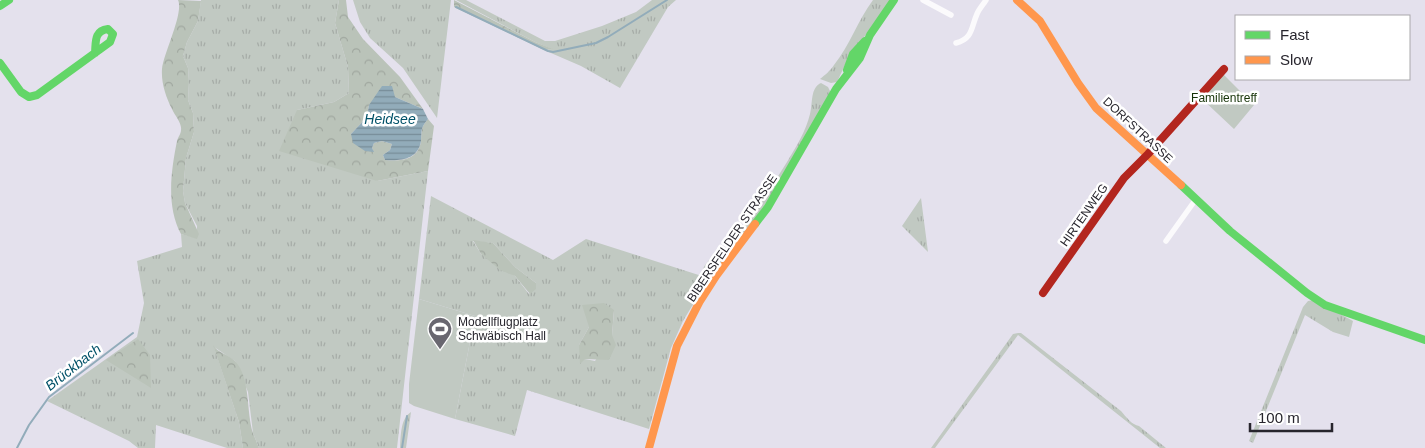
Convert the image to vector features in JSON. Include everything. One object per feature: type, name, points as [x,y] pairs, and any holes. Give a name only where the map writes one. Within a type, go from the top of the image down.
[{"type":"street","points":[[0,6],[9,0]]},
{"type":"street","name":"BIBERSFELDER STRASSE","points":[[649,448],[675,353],[700,301],[716,276],[768,207],[844,77],[853,54],[870,35],[894,0]]},
{"type":"street","points":[[923,0],[951,15]]},
{"type":"street","points":[[956,43],[963,41],[969,35],[977,14],[986,0]]},
{"type":"street","name":"DORFSTRASSE","points":[[1017,0],[1040,21],[1078,83],[1096,108],[1235,235],[1307,293],[1325,304],[1425,340]]},
{"type":"street","points":[[0,62],[21,92],[29,97],[37,95],[94,53]]},
{"type":"street","name":"HIRTENWEG","points":[[1043,292],[1124,178],[1224,69]]},
{"type":"street","points":[[1166,241],[1196,198]]},
{"type":"green space","points":[[178,0],[201,1],[198,21],[187,42],[183,56],[188,68],[188,100],[193,113],[194,132],[186,158],[183,191],[185,203],[199,234],[197,239],[181,234],[173,212],[171,188],[173,164],[181,127],[166,95],[162,79],[162,69],[178,14]]},
{"type":"green space","points":[[201,0],[339,0],[335,23],[348,67],[349,93],[334,102],[297,110],[377,181],[428,171],[397,448],[259,448],[253,433],[248,392],[235,361],[214,347],[239,422],[243,448],[227,448],[156,425],[155,448],[138,448],[129,441],[47,401],[137,337],[144,303],[137,261],[182,247],[181,234],[197,238],[197,226],[185,203],[183,191],[186,158],[194,132],[193,113],[188,100],[188,68],[183,56],[187,42],[198,21]]},
{"type":"green space","points":[[339,0],[346,0],[348,17],[363,39],[400,77],[423,109],[395,97],[369,105],[367,117],[351,134],[373,151],[374,143],[382,141],[392,144],[390,150],[383,155],[385,160],[402,160],[416,153],[421,141],[423,127],[428,119],[434,126],[428,171],[377,181],[279,151],[297,110],[334,102],[349,93],[348,67],[335,23]]},
{"type":"green space","points":[[353,0],[451,0],[437,118],[403,68],[370,38],[360,22]]},
{"type":"green space","points":[[454,0],[535,42],[553,49],[544,50],[454,7]]},
{"type":"green space","points":[[456,0],[466,0],[545,41],[555,41],[602,26],[636,12],[652,0],[676,0],[668,7],[620,88],[581,66],[544,50],[552,49]]},
{"type":"green space","points":[[873,0],[891,0],[851,52],[837,82],[831,83],[820,79],[840,57]]},
{"type":"green space","name":"Familientreff","points":[[1223,74],[1254,105],[1234,129],[1201,98]]},
{"type":"green space","points":[[821,83],[828,87],[831,93],[781,182],[715,274],[704,272],[705,265],[728,246],[744,226],[787,162],[806,127],[813,92],[817,85]]},
{"type":"green space","points":[[431,196],[553,260],[586,239],[705,277],[707,281],[683,321],[671,348],[649,429],[527,390],[515,436],[455,419],[475,316],[419,299]],"holes":[[[473,241],[493,243],[515,267],[536,283],[529,294],[515,276],[481,254]],[[614,311],[612,335],[595,361],[585,359],[579,345],[589,327]]]},
{"type":"green space","points":[[921,198],[928,252],[902,226]]},
{"type":"green space","points":[[473,240],[493,243],[515,267],[536,283],[536,289],[530,294],[515,276],[500,270],[481,254]]},
{"type":"green space","name":"Modellflugplatz Schwäbisch Hall","points":[[419,299],[475,316],[455,419],[409,403],[409,384]]},
{"type":"green space","points":[[1314,300],[1353,321],[1349,337],[1333,332],[1305,315],[1253,443],[1249,441],[1303,307],[1308,301]]},
{"type":"green space","points":[[604,303],[614,310],[612,335],[616,345],[609,360],[585,359],[580,364],[579,345],[589,327],[582,305]]},
{"type":"green space","points":[[1021,333],[1166,448],[1160,448],[1018,335],[935,448],[931,448],[1013,334]]},
{"type":"green space","points":[[138,339],[150,355],[151,388],[106,360]]},
{"type":"green space","points":[[213,345],[235,361],[244,376],[251,425],[259,448],[243,448],[239,422]]},
{"type":"green space","points":[[411,412],[406,448],[400,448],[403,423]]},
{"type":"water","name":"Heidsee","points":[[382,86],[392,86],[395,97],[423,109],[428,119],[423,127],[419,147],[408,158],[385,160],[383,155],[390,150],[392,144],[382,141],[374,143],[372,148],[374,152],[365,151],[353,143],[351,134],[367,117],[369,105]]},
{"type":"waterway","points":[[456,7],[553,52],[596,43],[667,0]]},
{"type":"waterway","name":"Brückbach","points":[[17,448],[29,425],[49,397],[133,333]]},
{"type":"waterway","points":[[402,448],[407,416]]},
{"type":"traffic: fast","points":[[0,6],[9,0]]},
{"type":"traffic: fast","points":[[755,224],[768,207],[836,89],[860,58],[870,35],[894,0]]},
{"type":"traffic: fast","points":[[0,63],[21,92],[29,97],[37,95],[110,42],[113,34],[108,29],[98,34],[95,44],[95,49],[95,53]]},
{"type":"traffic: fast","points":[[847,70],[853,54],[865,41]]},
{"type":"traffic: fast","points":[[1181,185],[1230,231],[1307,293],[1325,305],[1425,340]]},
{"type":"traffic: slow","points":[[1017,0],[1040,21],[1078,83],[1096,108],[1181,185]]},
{"type":"traffic: slow","points":[[649,448],[677,346],[700,301],[716,276],[755,224]]},
{"type":"traffic: jam","points":[[1043,293],[1124,178],[1224,69]]},
{"type":"place","name":"Modellflugplatz Schwäbisch Hall","points":[[440,350]]}]
